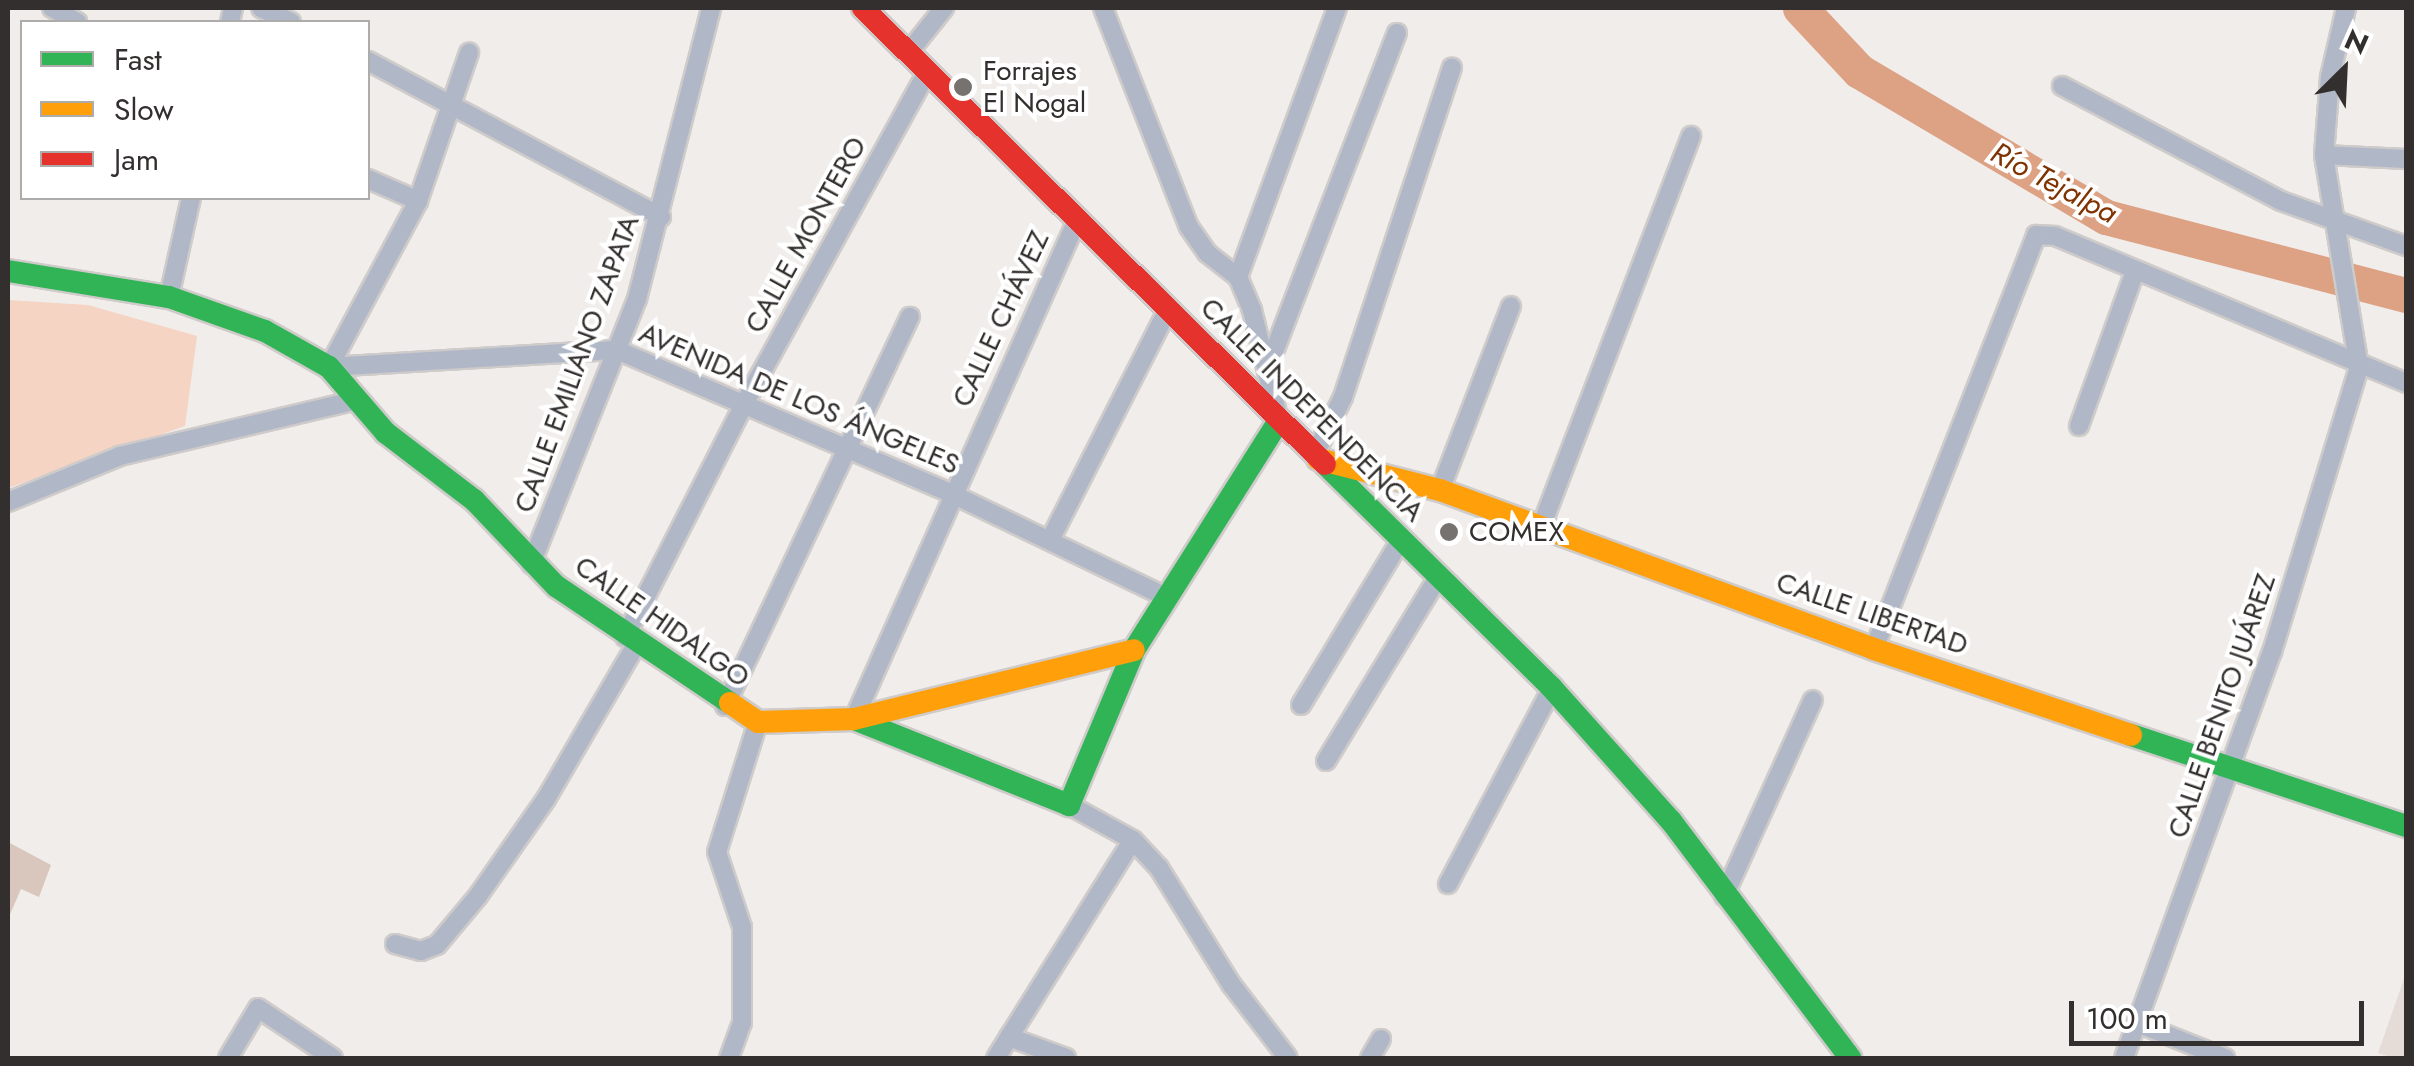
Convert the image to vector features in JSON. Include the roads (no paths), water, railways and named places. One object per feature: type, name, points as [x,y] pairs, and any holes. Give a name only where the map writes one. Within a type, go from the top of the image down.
[{"type":"main road","name":"CALLE INDEPENDENCIA","points":[[863,8],[1552,688],[1671,821],[1844,1056]]},
{"type":"main road","points":[[8,271],[169,297],[266,331],[329,367]]},
{"type":"main road","name":"CALLE HIDALGO","points":[[329,367],[353,401],[474,500],[532,564],[631,641],[726,706],[758,722],[854,719],[1068,804]]},
{"type":"main road","points":[[1068,804],[1134,650],[1279,421]]},
{"type":"main road","name":"CALLE LIBERTAD","points":[[1316,458],[1357,464],[1440,490],[1874,649],[2406,826]]},
{"type":"main road","points":[[854,719],[1134,650]]},
{"type":"street","points":[[260,8],[286,20]]},
{"type":"street","name":"CALLE EMILIANO ZAPATA","points":[[532,564],[617,350],[661,217],[711,8]]},
{"type":"street","points":[[908,52],[944,8]]},
{"type":"street","points":[[1103,8],[1190,228],[1207,252],[1238,277],[1268,368],[1279,421]]},
{"type":"street","points":[[1238,277],[1337,8]]},
{"type":"street","points":[[2346,8],[2328,91],[2324,156],[2359,367]]},
{"type":"street","points":[[1268,368],[1397,33]]},
{"type":"street","points":[[329,367],[418,201],[469,53]]},
{"type":"street","points":[[370,62],[661,217]]},
{"type":"street","points":[[1316,458],[1342,397],[1452,68]]},
{"type":"street","name":"CALLE MONTERO","points":[[395,944],[422,951],[437,945],[478,896],[546,799],[631,641],[744,404],[926,74]]},
{"type":"street","points":[[2062,86],[2281,201],[2406,246]]},
{"type":"street","points":[[1541,527],[1691,136]]},
{"type":"street","points":[[2324,156],[2406,158]]},
{"type":"street","points":[[370,180],[418,201]]},
{"type":"street","points":[[169,297],[191,200]]},
{"type":"street","name":"CALLE CHÁVEZ","points":[[854,719],[950,494],[1078,218]]},
{"type":"street","points":[[1874,649],[2029,244],[2036,236],[2055,236],[2359,367],[2406,383]]},
{"type":"street","points":[[2078,426],[2135,271]]},
{"type":"street","points":[[1440,490],[1512,306]]},
{"type":"street","points":[[1050,540],[1168,310]]},
{"type":"street","points":[[726,706],[910,317]]},
{"type":"street","name":"AVENIDA DE LOS ÁNGELES","points":[[329,367],[617,350],[950,494],[1166,598]]},
{"type":"street","name":"CALLE BENITO JUÁREZ","points":[[2124,1058],[2230,769],[2359,367]]},
{"type":"street","points":[[8,502],[120,456],[353,401]]},
{"type":"street","points":[[1300,705],[1401,540]]},
{"type":"street","points":[[1326,761],[1439,576]]},
{"type":"street","points":[[1448,884],[1552,688]]},
{"type":"street","points":[[1724,896],[1813,700]]},
{"type":"street","points":[[729,1058],[742,1023],[742,927],[717,852],[758,722]]},
{"type":"street","name":"CALLE HIDALGO","points":[[1068,804],[1133,840],[1159,868],[1230,984],[1288,1058]]},
{"type":"street","points":[[996,1058],[1133,840]]},
{"type":"street","points":[[228,1058],[258,1008],[333,1058]]},
{"type":"street","points":[[2137,1023],[2224,1058]]},
{"type":"street","points":[[1009,1038],[1066,1058]]},
{"type":"street","points":[[1370,1058],[1381,1038]]},
{"type":"waterway","name":"Río Tejalpa","points":[[1800,8],[1859,71],[2106,217],[2406,295]]},
{"type":"place","name":"Forrajes El Nogal","points":[[963,87]]},
{"type":"place","name":"COMEX","points":[[1449,532]]}]
